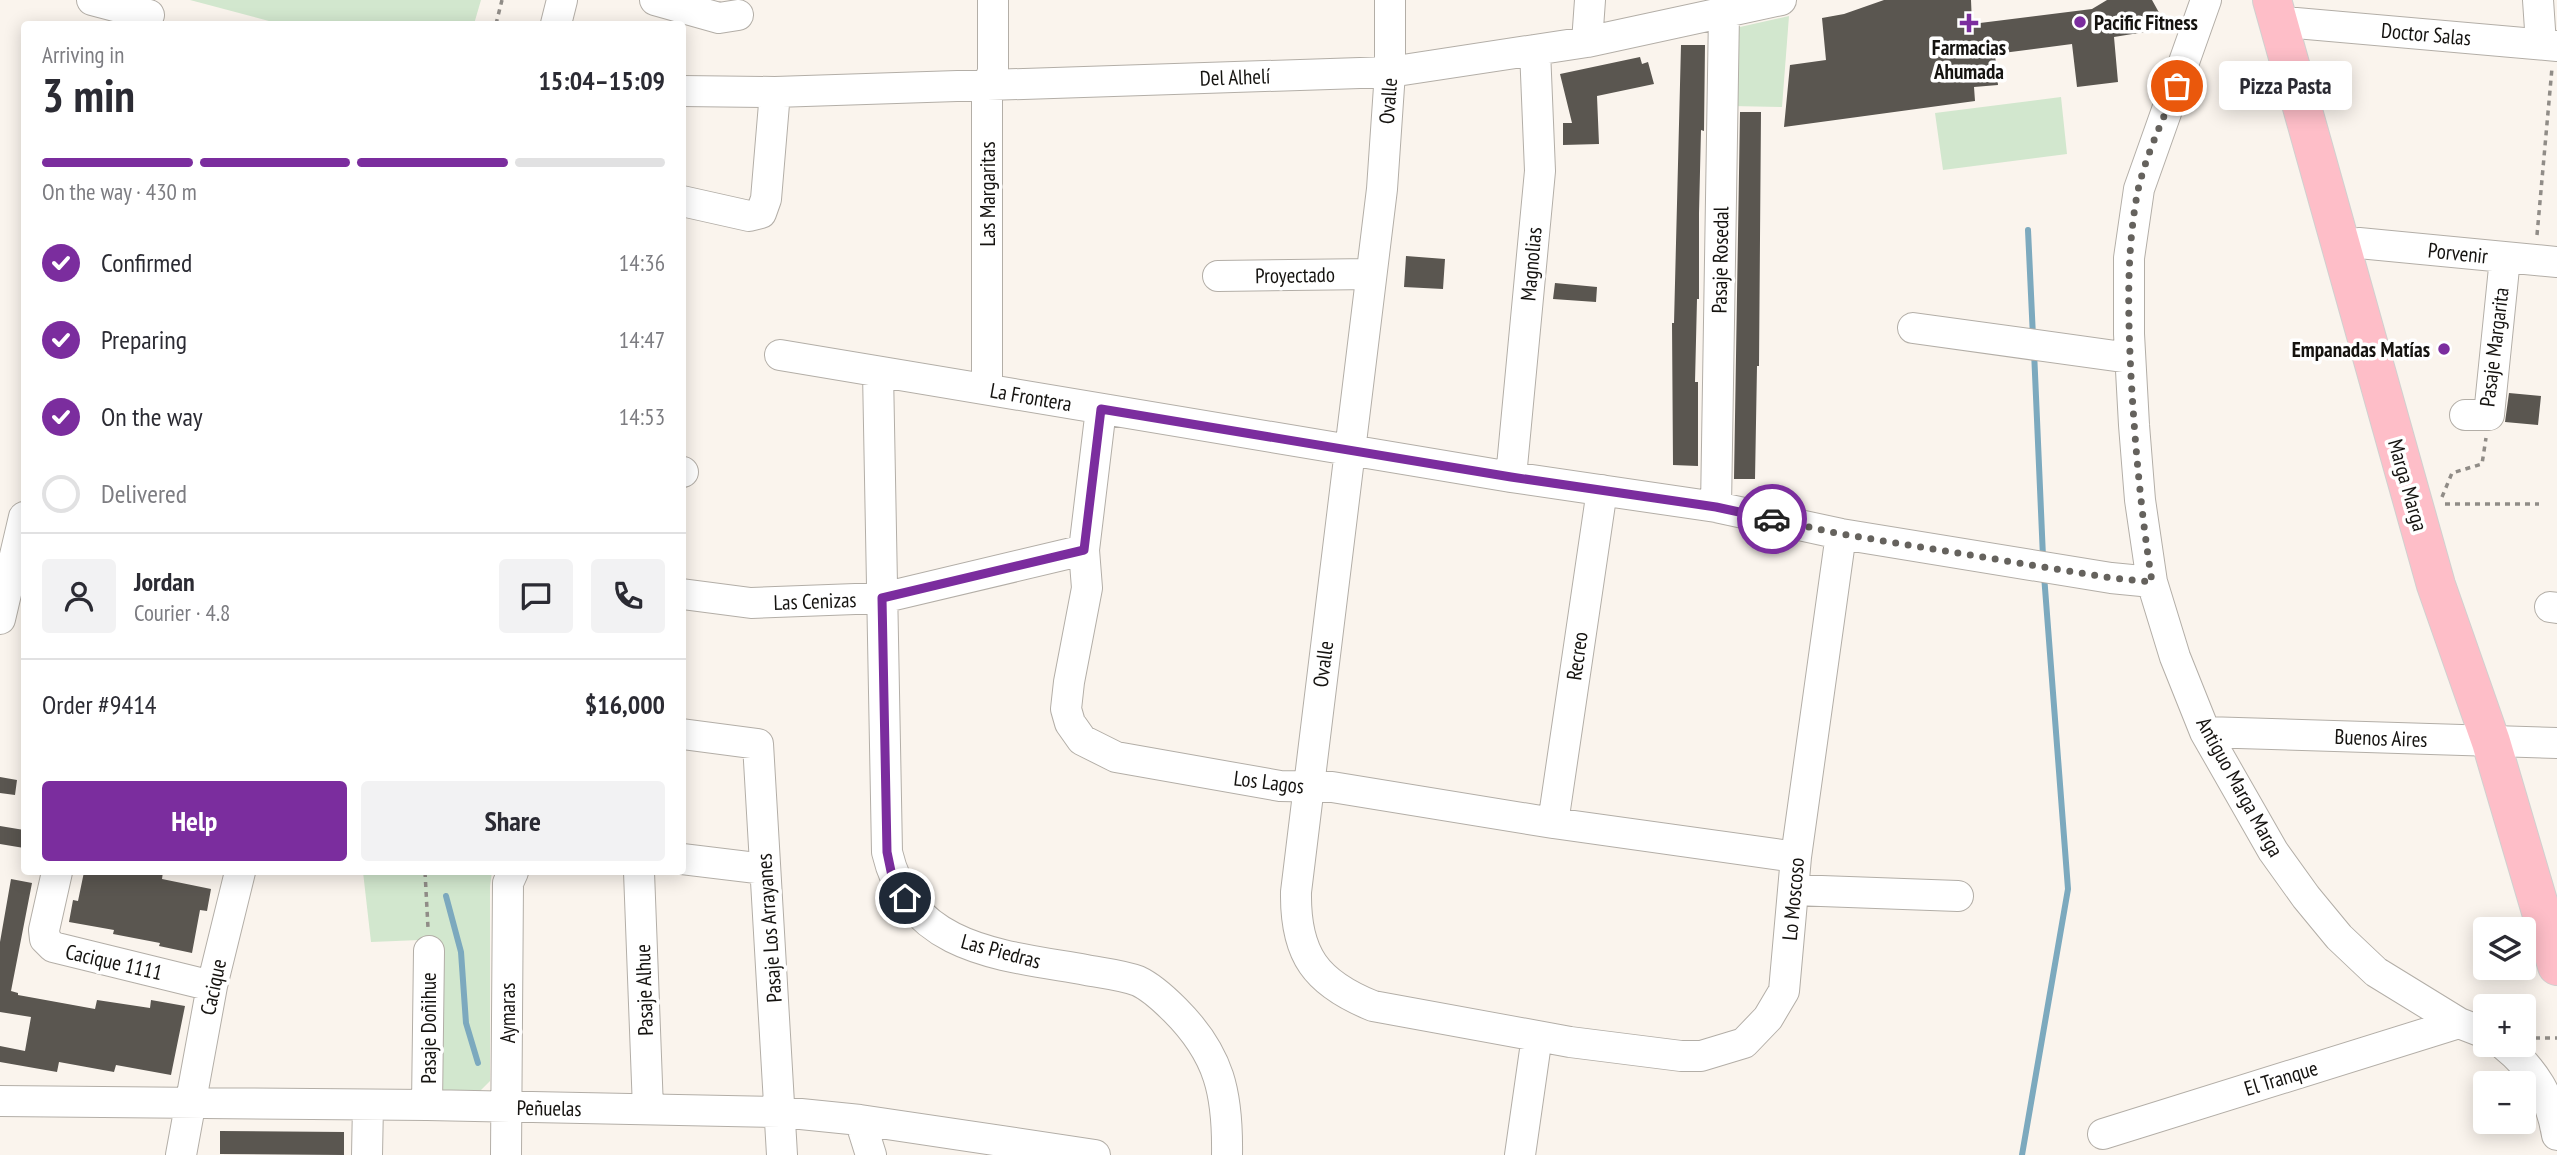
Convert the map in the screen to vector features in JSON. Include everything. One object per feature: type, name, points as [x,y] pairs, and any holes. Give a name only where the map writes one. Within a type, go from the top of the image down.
[{"type":"main road","name":"Marga Marga","points":[[2286,8],[2438,505],[2502,742],[2557,966]]},
{"type":"main road","name":"Marga Marga","points":[[2286,8],[2436,585],[2502,742],[2557,895]]},
{"type":"street","points":[[92,0],[149,13]]},
{"type":"street","points":[[655,0],[719,18],[738,15]]},
{"type":"street","name":"Las Margaritas","points":[[987,389],[988,86],[993,72],[993,0]]},
{"type":"street","name":"Ovalle","points":[[1390,0],[1390,72],[1381,189],[1308,787],[1296,913],[1306,956],[1318,973],[1342,991],[1373,1006],[1537,1036]]},
{"type":"street","points":[[1587,42],[1590,0]]},
{"type":"street","name":"Del Alhelí","points":[[686,91],[775,92],[1390,72],[1587,42],[1781,0]]},
{"type":"street","name":"Antiguo Marga Marga","points":[[2206,0],[2139,189],[2129,258],[2130,358],[2140,500],[2152,582],[2175,657],[2205,732],[2273,851],[2339,937],[2376,972],[2472,1028]]},
{"type":"street","points":[[2538,0],[2549,45]]},
{"type":"street","name":"Doctor Salas","points":[[2286,8],[2549,45]]},
{"type":"street","name":"Pasaje Rosedal","points":[[1716,507],[1724,13]]},
{"type":"street","name":"Magnolias","points":[[1511,477],[1540,171],[1535,50]]},
{"type":"street","points":[[686,202],[749,216],[761,213],[766,199],[775,92]]},
{"type":"street","name":"Porvenir","points":[[2359,243],[2546,261]]},
{"type":"street","name":"Pasaje Margarita","points":[[2477,415],[2505,258]]},
{"type":"street","name":"Proyectado","points":[[1218,276],[1371,274]]},
{"type":"street","points":[[1913,328],[2130,358]]},
{"type":"street","name":"La Frontera","points":[[780,355],[1511,477],[1716,507],[1841,534],[2111,578],[2152,582]]},
{"type":"street","name":"Las Piedras","points":[[878,372],[887,852],[892,876],[905,898],[929,924],[958,942],[990,953],[1138,981],[1166,1001],[1195,1029],[1215,1065],[1225,1096],[1227,1155]]},
{"type":"street","name":"Los Lagos","points":[[1101,409],[1084,550],[1087,588],[1066,709],[1070,723],[1082,740],[1116,757],[1280,786],[1332,787],[1553,823],[1796,857]]},
{"type":"street","name":"Recreo","points":[[1553,823],[1602,489]]},
{"type":"street","points":[[0,619],[21,530]]},
{"type":"street","name":"Lo Moscoso","points":[[1537,1036],[1681,1056],[1701,1056],[1744,1043],[1768,1018],[1784,991],[1796,857],[1841,534]]},
{"type":"street","name":"Las Cenizas","points":[[686,595],[751,603],[882,598],[1084,550]]},
{"type":"street","name":"Buenos Aires","points":[[2205,732],[2557,743]]},
{"type":"street","name":"Pasaje Los Arrayanes","points":[[686,735],[758,744],[782,1155]]},
{"type":"street","points":[[686,859],[765,869]]},
{"type":"street","name":"Cacique 1111","points":[[56,875],[44,930],[46,939],[53,947],[212,986]]},
{"type":"street","name":"Cacique","points":[[180,1155],[233,875]]},
{"type":"street","name":"Aymaras","points":[[506,1155],[508,883],[512,875]]},
{"type":"street","name":"Pasaje Alhue","points":[[639,875],[648,1109]]},
{"type":"street","points":[[1794,890],[1958,896]]},
{"type":"street","name":"Pasaje Doñihue","points":[[427,1105],[429,951]]},
{"type":"street","name":"El Tranque","points":[[2103,1134],[2472,1028]]},
{"type":"street","points":[[1520,1155],[1537,1036]]},
{"type":"street","points":[[2519,1057],[2538,1081],[2553,1110],[2557,1135]]},
{"type":"street","name":"Peñuelas","points":[[0,1101],[781,1112],[1095,1155]]},
{"type":"street","points":[[367,1155],[368,1105]]},
{"type":"street","points":[[860,1121],[871,1155]]},
{"type":"path","points":[[497,21],[502,0]]},
{"type":"path","points":[[2546,261],[2553,66],[2549,45]]},
{"type":"path","points":[[2477,415],[2482,464],[2452,473],[2438,505],[2539,504]]},
{"type":"path","points":[[425,875],[429,951]]},
{"type":"path","points":[[2536,1037],[2557,1038]]},
{"type":"green space","points":[[190,0],[481,0],[475,21],[269,21]]},
{"type":"green space","points":[[1789,16],[1782,107],[1732,106],[1731,29]]},
{"type":"green space","points":[[2061,97],[2067,154],[1943,170],[1935,113]]},
{"type":"green space","points":[[363,875],[492,875],[490,1081],[480,1091],[440,1091],[420,940],[371,942]]},
{"type":"building","points":[[1884,0],[1971,0],[1972,24],[2092,9],[2107,0],[2152,0],[2162,18],[2157,30],[2114,37],[2118,82],[2077,87],[2072,44],[1995,54],[1998,85],[1974,87],[1975,101],[1784,127],[1790,65],[1826,60],[1822,18],[1844,14]]},
{"type":"building","points":[[1681,45],[1705,45],[1695,382],[1698,382],[1698,466],[1673,465],[1672,323]]},
{"type":"building","points":[[1640,57],[1642,64],[1648,62],[1654,84],[1597,96],[1599,144],[1563,145],[1563,123],[1572,123],[1560,74]]},
{"type":"building","points":[[1740,112],[1761,112],[1759,366],[1755,479],[1734,479]]},
{"type":"building","points":[[1406,256],[1445,259],[1443,289],[1404,287]]},
{"type":"building","points":[[1555,283],[1597,287],[1596,302],[1553,299]]},
{"type":"building","points":[[2509,393],[2541,396],[2538,425],[2505,422]]},
{"type":"building","points":[[0,777],[17,780],[15,795],[0,793]]},
{"type":"building","points":[[0,826],[21,830],[21,848],[0,844]]},
{"type":"building","points":[[83,875],[163,875],[162,879],[211,889],[207,911],[200,910],[192,953],[159,946],[160,943],[113,934],[114,930],[69,922],[73,900],[78,901]]},
{"type":"building","points":[[11,879],[32,883],[11,991],[18,995],[95,1009],[97,1000],[150,1008],[151,1000],[185,1006],[171,1075],[116,1065],[114,1072],[59,1062],[57,1072],[0,1062],[0,1046],[25,1051],[31,1017],[0,1012],[0,942]]},
{"type":"building","points":[[220,1131],[344,1132],[344,1155],[220,1154]]},
{"type":"waterway","points":[[2028,230],[2033,337]]},
{"type":"waterway","points":[[2034,351],[2043,557]]},
{"type":"waterway","points":[[2022,1155],[2068,889],[2044,575]]},
{"type":"waterway","points":[[446,896],[461,952],[466,1023],[478,1063]]},
{"type":"way so far","points":[[1772,519],[1841,534],[2111,578],[2152,582],[2140,500],[2134,425],[2129,334],[2129,258],[2139,189],[2177,86]]},
{"type":"place","name":"Pacific Fitness","points":[[2080,22]]},
{"type":"place","name":"Farmacias Ahumada","points":[[1969,23]]},
{"type":"place","name":"Pizza Pasta","points":[[2177,86]]},
{"type":"place","name":"Empanadas Matías","points":[[2444,349]]},
{"type":"route","points":[[905,898],[892,876],[887,852],[882,598],[1084,550],[1101,409],[1511,477],[1716,507],[1772,519]]}]
